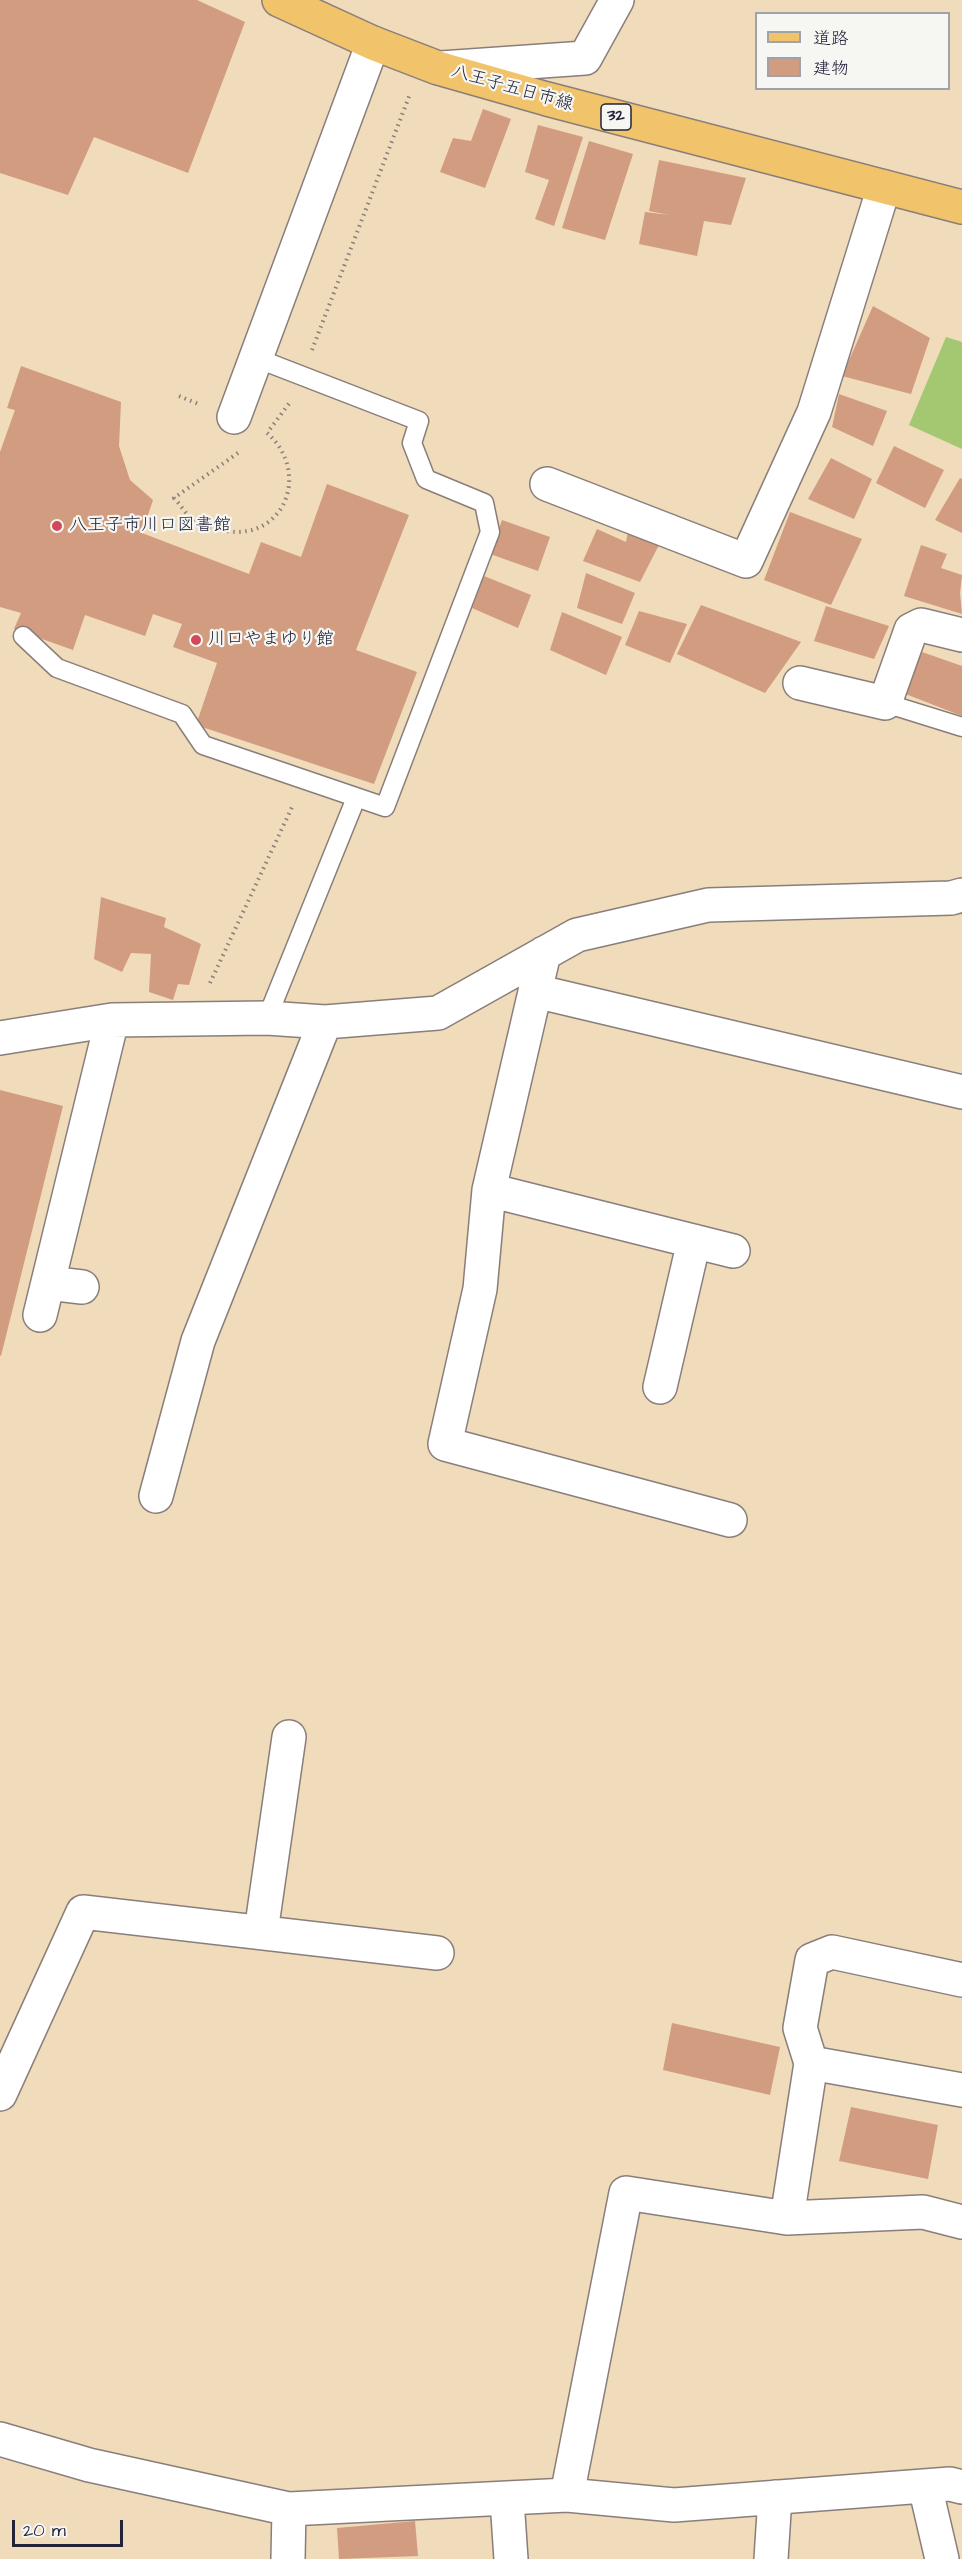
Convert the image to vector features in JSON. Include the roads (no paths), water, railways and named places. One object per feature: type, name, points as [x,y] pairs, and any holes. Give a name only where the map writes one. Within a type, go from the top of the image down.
[{"type":"main road","name":"八王子五日市線","points":[[290,2],[373,44],[430,65],[547,99],[962,207]]},
{"type":"street","points":[[430,65],[585,58],[617,0]]},
{"type":"street","points":[[234,417],[373,44]]},
{"type":"street","points":[[547,484],[746,561],[814,412],[884,187]]},
{"type":"street","points":[[800,683],[885,703],[911,630],[921,624],[962,635]]},
{"type":"street","points":[[0,1038],[112,1020],[267,1018],[325,1022],[438,1013],[577,935],[708,905],[951,898],[962,895]]},
{"type":"street","points":[[544,953],[489,1190],[480,1289],[445,1444],[730,1520]]},
{"type":"street","points":[[535,991],[962,1092]]},
{"type":"street","points":[[40,1315],[112,1020]]},
{"type":"street","points":[[156,1496],[198,1341],[325,1022]]},
{"type":"street","points":[[489,1190],[734,1251]]},
{"type":"street","points":[[660,1387],[694,1241]]},
{"type":"street","points":[[48,1283],[82,1287]]},
{"type":"street","points":[[261,1932],[290,1737]]},
{"type":"street","points":[[0,2094],[83,1912],[437,1953]]},
{"type":"street","points":[[787,2218],[811,2063],[800,2028],[812,1960],[832,1952],[962,1980]]},
{"type":"street","points":[[811,2063],[962,2090]]},
{"type":"street","points":[[567,2495],[626,2193],[787,2218],[923,2212],[962,2222]]},
{"type":"street","points":[[0,2439],[89,2465],[289,2509],[507,2500],[567,2495],[674,2505],[950,2484],[962,2487]]},
{"type":"street","points":[[925,2486],[942,2559]]},
{"type":"street","points":[[771,2559],[775,2497]]},
{"type":"street","points":[[507,2500],[511,2559]]},
{"type":"street","points":[[288,2559],[289,2509]]},
{"type":"lane","points":[[22,636],[57,668],[182,714],[203,745],[386,807],[490,532],[484,503],[426,479],[412,443],[419,421],[256,358]]},
{"type":"lane","points":[[885,703],[962,727]]},
{"type":"lane","points":[[267,1018],[356,798]]},
{"type":"place","name":"八王子市川口図書館","points":[[57,526]]},
{"type":"place","name":"川口やまゆり館","points":[[196,640]]}]
